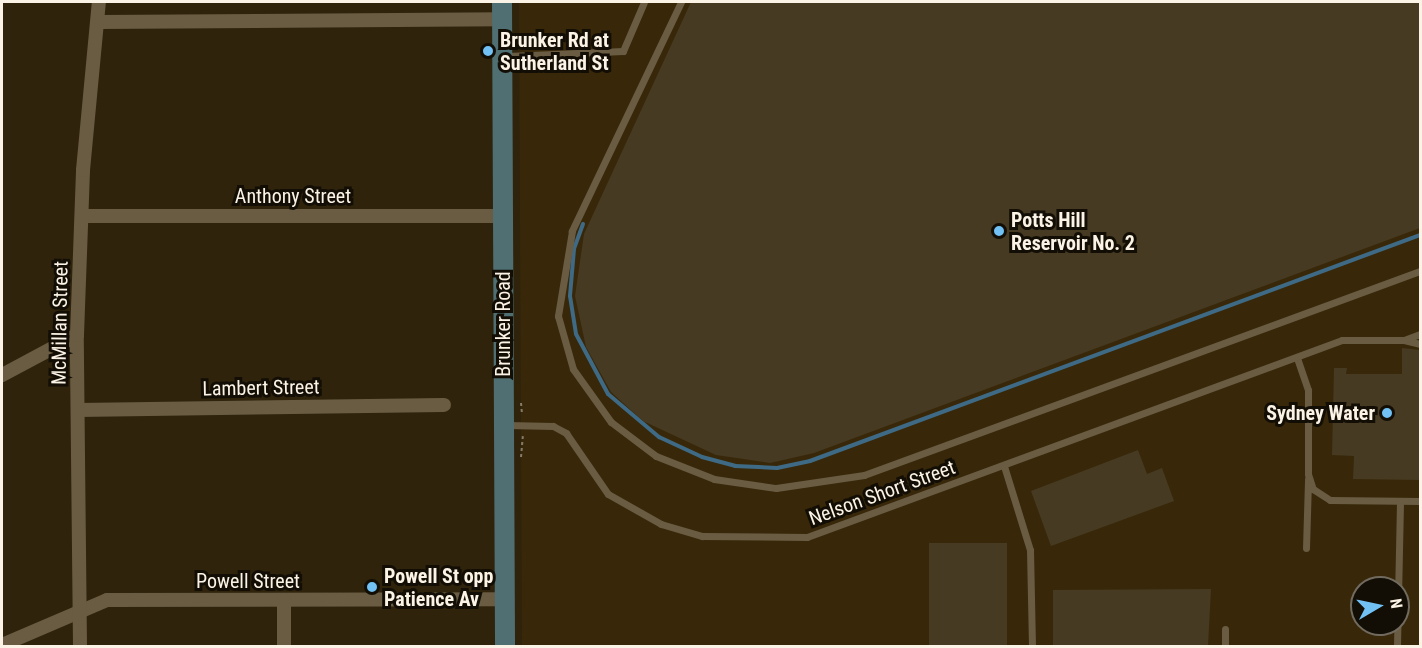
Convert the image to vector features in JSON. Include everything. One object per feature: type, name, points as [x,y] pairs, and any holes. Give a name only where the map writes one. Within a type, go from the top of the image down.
[{"type":"main road","name":"Brunker Road","points":[[502,10],[505,646]]},
{"type":"street","name":"McMillan Street","points":[[80,646],[77,335],[83,216],[82,170],[99,22],[99,2]]},
{"type":"street","points":[[99,22],[502,10]]},
{"type":"street","name":"Anthony Street","points":[[83,216],[502,216]]},
{"type":"street","points":[[2,375],[77,335]]},
{"type":"street","name":"Lambert Street","points":[[78,410],[444,405]]},
{"type":"street","name":"Powell Street","points":[[2,645],[79,610],[107,600],[505,598]]},
{"type":"street","points":[[284,600],[284,646]]},
{"type":"lane","points":[[502,56],[622,51],[644,2]]},
{"type":"lane","points":[[681,2],[572,231],[558,316],[573,369],[611,423],[656,456],[714,479],[776,488],[864,475],[1420,271]]},
{"type":"lane","points":[[1404,340],[1420,334]]},
{"type":"lane","name":"Nelson Short Street","points":[[505,425],[553,426],[566,433],[608,494],[661,524],[702,536],[807,537],[1342,340],[1404,340]]},
{"type":"lane","points":[[1404,340],[1420,344]]},
{"type":"lane","points":[[1297,358],[1308,390],[1306,548]]},
{"type":"lane","points":[[1004,466],[1030,550],[1032,646]]},
{"type":"lane","points":[[1308,479],[1330,500],[1420,501]]},
{"type":"lane","points":[[1397,646],[1400,501]]},
{"type":"lane","points":[[1225,629],[1225,646]]},
{"type":"shaded area","points":[[519,2],[1420,2],[1420,646],[522,646]]},
{"type":"building","name":"Potts Hill Reservoir No. 2","points":[[691,2],[1420,2],[1420,228],[814,453],[770,463],[716,455],[643,421],[611,392],[586,347],[575,296],[584,234]]},
{"type":"building","name":"Sydney Water","points":[[1402,348],[1420,350],[1420,480],[1353,479],[1354,456],[1332,455],[1334,368],[1347,368],[1346,374],[1402,374]]},
{"type":"building","points":[[1138,450],[1147,474],[1162,468],[1174,501],[1051,546],[1031,491]]},
{"type":"building","points":[[929,543],[1007,543],[1007,646],[929,646]]},
{"type":"building","points":[[1211,589],[1208,646],[1053,646],[1053,590]]},
{"type":"waterway","points":[[583,224],[574,249],[570,296],[576,334],[608,394],[659,437],[702,457],[735,466],[777,468],[810,461],[1420,235]]},
{"type":"place","name":"Brunker Rd at Sutherland St","points":[[488,51]]},
{"type":"place","name":"Potts Hill Reservoir No. 2","points":[[999,231]]},
{"type":"place","name":"Sydney Water","points":[[1387,413]]},
{"type":"place","name":"Powell St opp Patience Av","points":[[372,587]]}]
